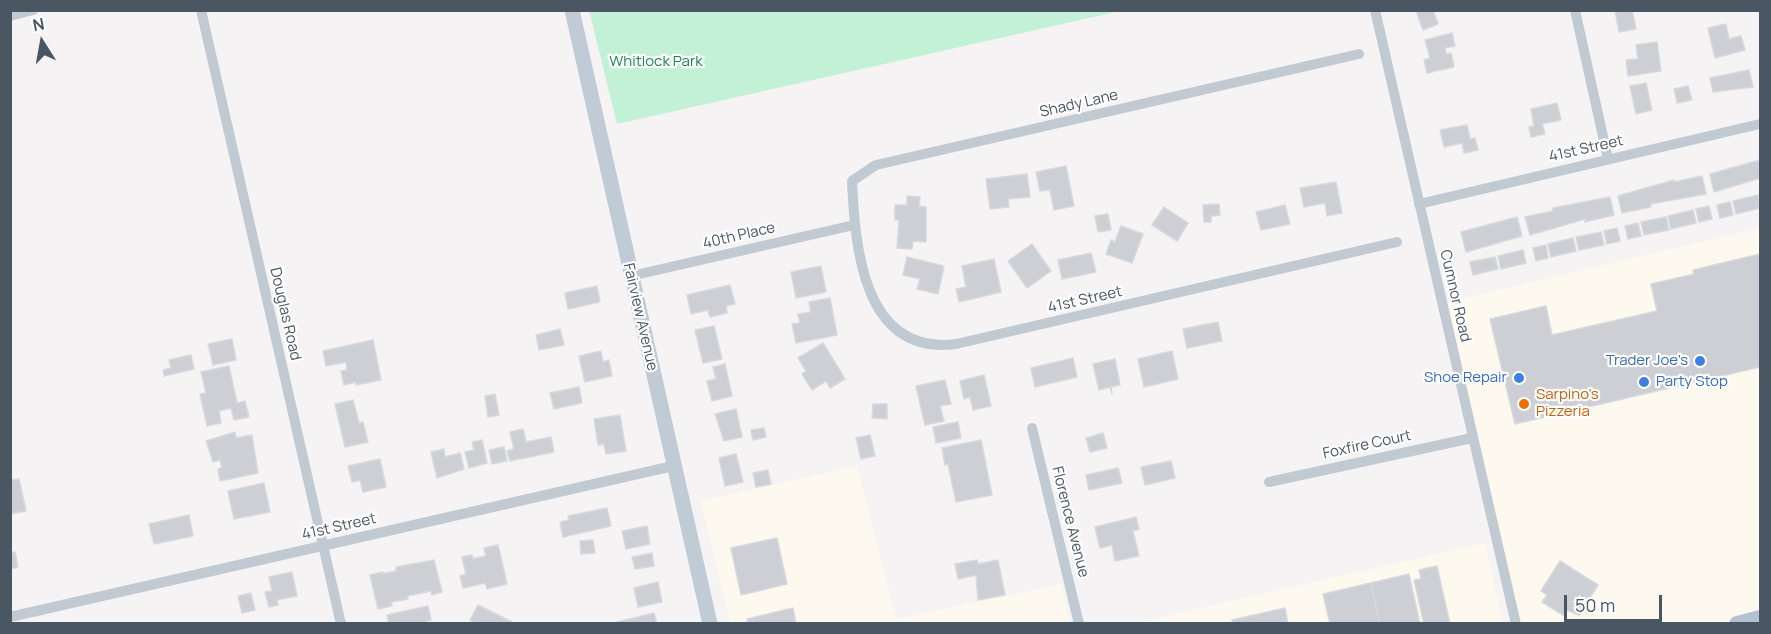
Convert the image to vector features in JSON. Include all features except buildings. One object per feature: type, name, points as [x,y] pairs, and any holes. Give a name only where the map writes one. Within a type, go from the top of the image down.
[{"type":"main road","points":[[1737,624],[1761,618]]},
{"type":"street","points":[[10,16],[33,10]]},
{"type":"street","name":"Douglas Road","points":[[201,10],[341,624]]},
{"type":"street","name":"Fairview Avenue","points":[[572,10],[710,624]]},
{"type":"street","name":"Cumnor Road","points":[[1375,10],[1516,624]]},
{"type":"street","points":[[1575,10],[1608,159]]},
{"type":"street","name":"Shady Lane","points":[[854,225],[852,181],[876,165],[1359,54]]},
{"type":"street","name":"41st Street","points":[[1419,204],[1761,124]]},
{"type":"street","name":"41st Street","points":[[854,225],[870,296],[878,311],[901,335],[935,346],[956,345],[1397,243]]},
{"type":"street","name":"40th Place","points":[[631,276],[854,225]]},
{"type":"street","name":"Florence Avenue","points":[[1032,428],[1079,624]]},
{"type":"street","name":"Foxfire Court","points":[[1269,482],[1472,438]]},
{"type":"street","name":"41st Street","points":[[10,617],[674,466]]},
{"type":"shaded area","points":[[1760,228],[1760,623],[1513,623],[1441,304]]},
{"type":"shaded area","points":[[857,466],[896,619],[1062,584],[1070,623],[730,623],[701,501]]},
{"type":"shaded area","points":[[1485,543],[1503,623],[1133,624],[1227,602]]},
{"type":"green space","name":"Whitlock Park","points":[[589,10],[1120,10],[1120,11],[617,124]]},
{"type":"place","name":"Trader Joe's","points":[[1700,361]]},
{"type":"place","name":"Shoe Repair","points":[[1519,378]]},
{"type":"place","name":"Party Stop","points":[[1644,382]]},
{"type":"place","name":"Sarpino's Pizzeria","points":[[1524,404]]}]
